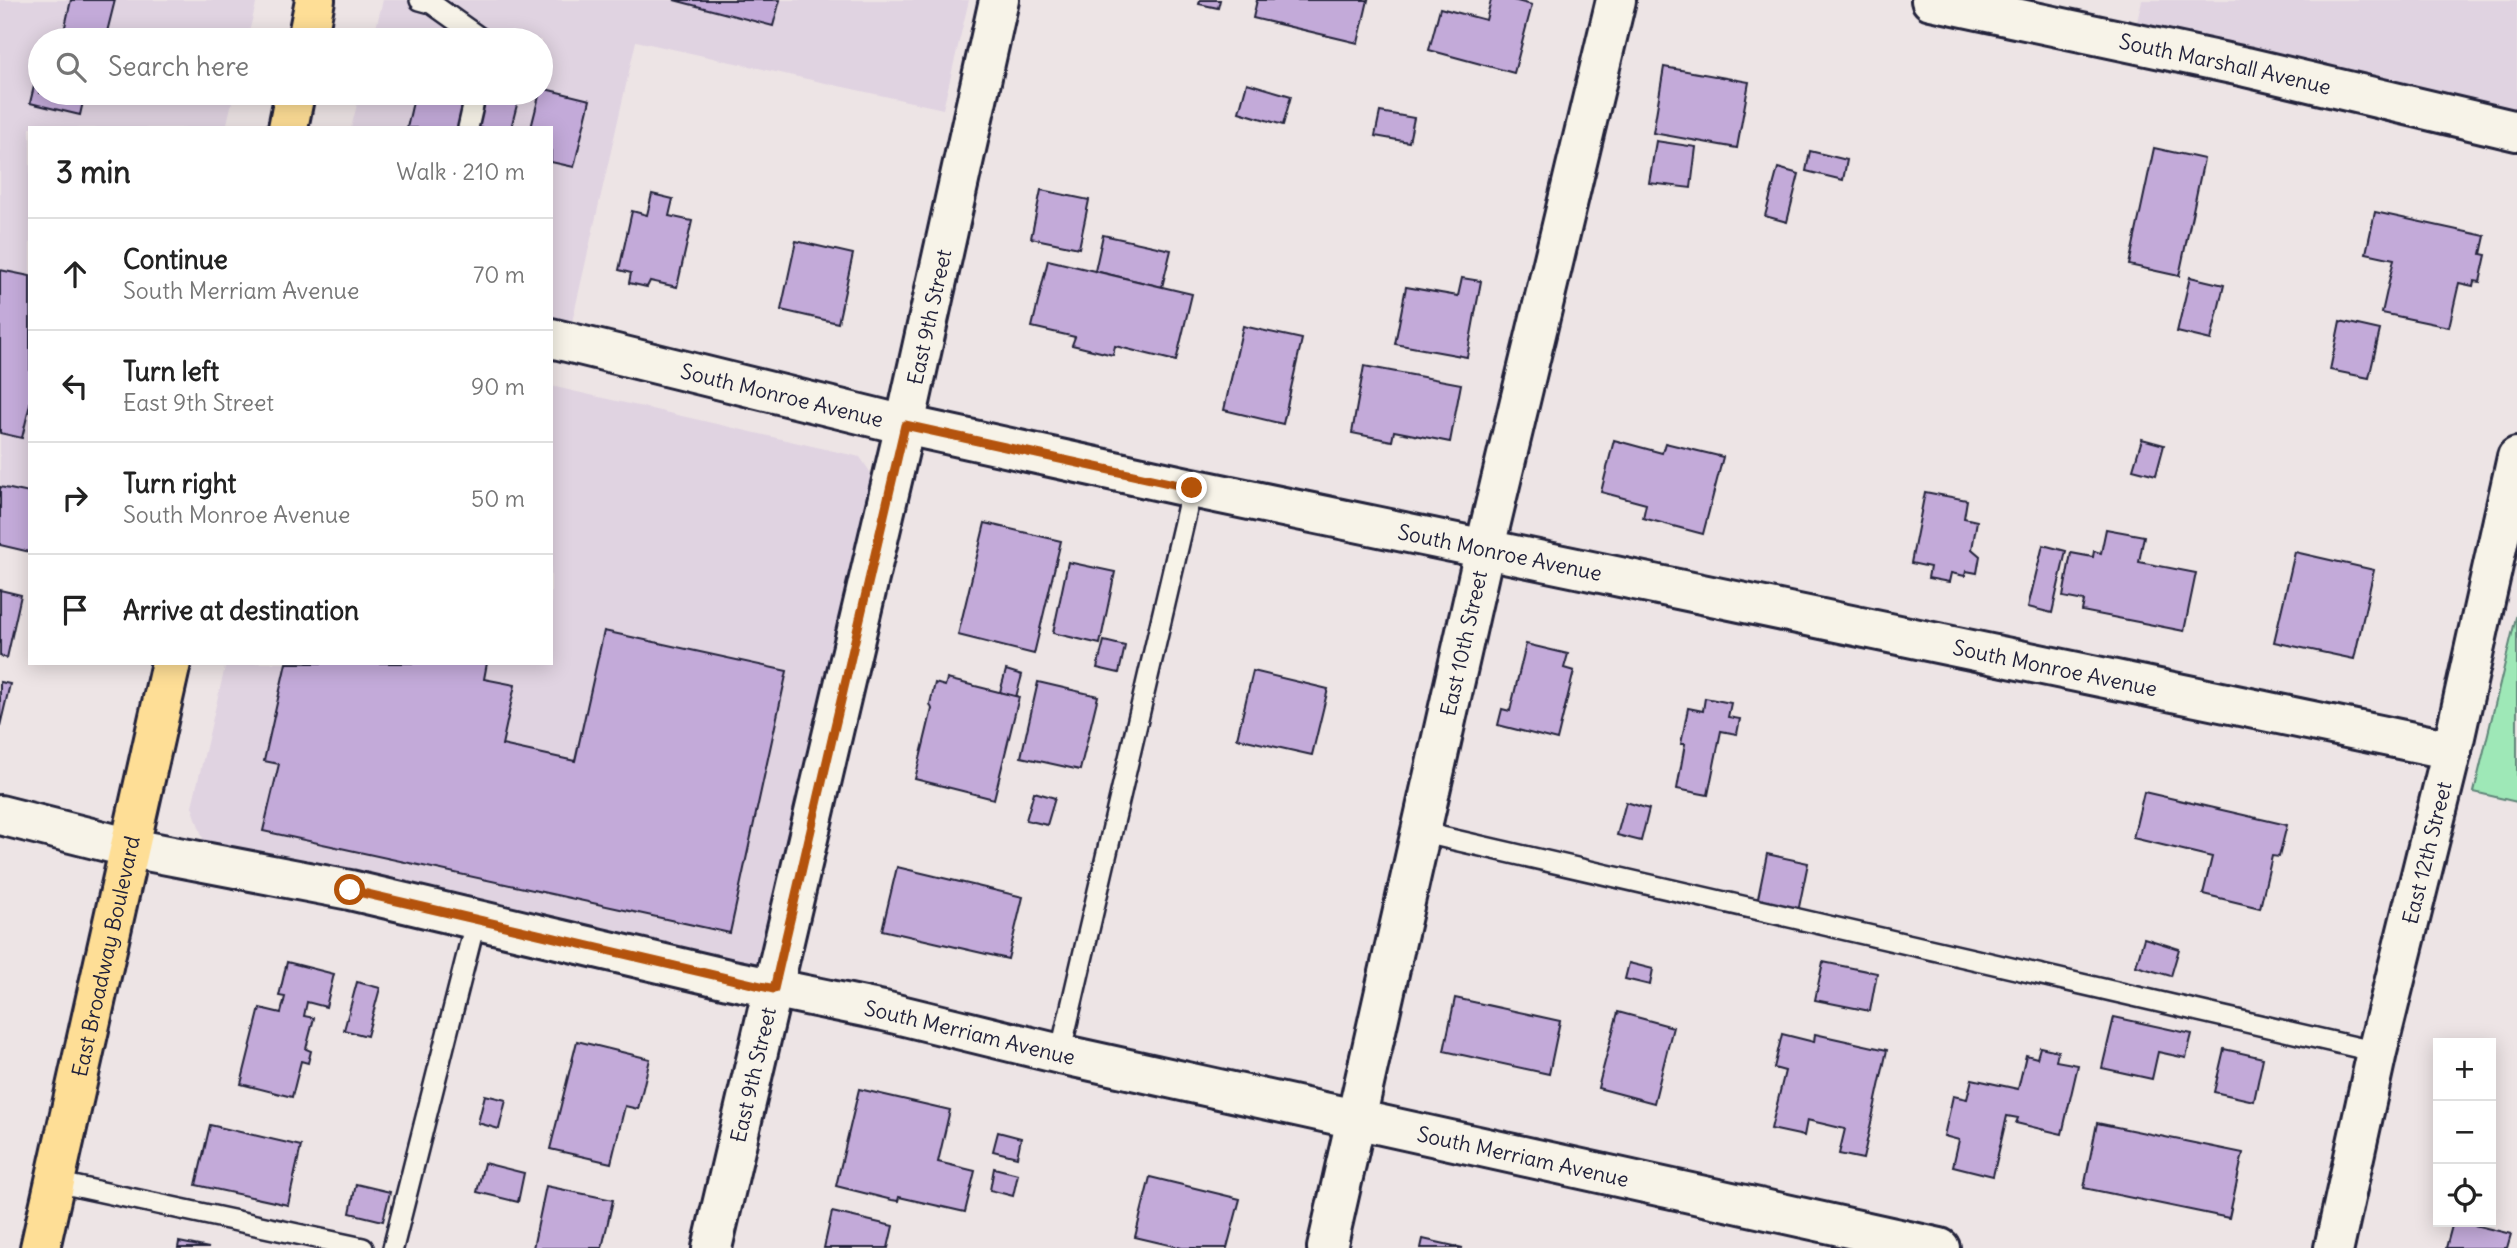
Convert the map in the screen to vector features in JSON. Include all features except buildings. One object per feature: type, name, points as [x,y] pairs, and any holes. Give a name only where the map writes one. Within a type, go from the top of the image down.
[{"type":"highway","points":[[309,28],[315,0]]},
{"type":"highway","points":[[288,126],[293,105]]},
{"type":"highway","name":"East Broadway Boulevard","points":[[40,1248],[171,665]]},
{"type":"street","name":"East 9th Street","points":[[712,1248],[905,425],[999,0]]},
{"type":"street","name":"East 10th Street","points":[[1327,1248],[1485,548],[1616,0]]},
{"type":"street","name":"South Marshall Avenue","points":[[1931,0],[2246,67],[2517,131]]},
{"type":"street","name":"South Monroe Avenue","points":[[553,338],[905,425],[1192,488],[2452,750]]},
{"type":"street","name":"East 12th Street","points":[[2334,1248],[2377,1052],[2452,750],[2517,457]]},
{"type":"street","name":"South Merriam Avenue","points":[[0,815],[131,848],[350,890],[774,989],[884,1011],[1060,1054],[1940,1248]]},
{"type":"lane","points":[[420,0],[431,3],[467,28]]},
{"type":"lane","points":[[468,126],[473,105]]},
{"type":"lane","points":[[1060,1054],[1192,488]]},
{"type":"lane","points":[[1420,832],[2377,1052]]},
{"type":"lane","points":[[393,1248],[476,919]]},
{"type":"lane","points":[[55,1182],[363,1248]]},
{"type":"shaded area","points":[[0,0],[257,0],[250,28],[28,28],[28,105],[231,105],[226,126],[28,126],[28,504],[0,498]]},
{"type":"shaded area","points":[[383,0],[969,0],[943,109],[636,41],[570,331],[553,327],[553,126],[352,126],[357,105],[553,105],[553,28],[376,28]]},
{"type":"shaded area","points":[[2142,0],[2517,0],[2517,125],[2132,44]]},
{"type":"shaded area","points":[[553,386],[860,457],[877,482],[768,966],[738,981],[224,860],[204,842],[192,806],[226,665],[553,665]]},
{"type":"green space","points":[[2517,613],[2517,802],[2474,792]]},
{"type":"route","points":[[350,890],[774,989],[905,425],[1192,488]]}]
